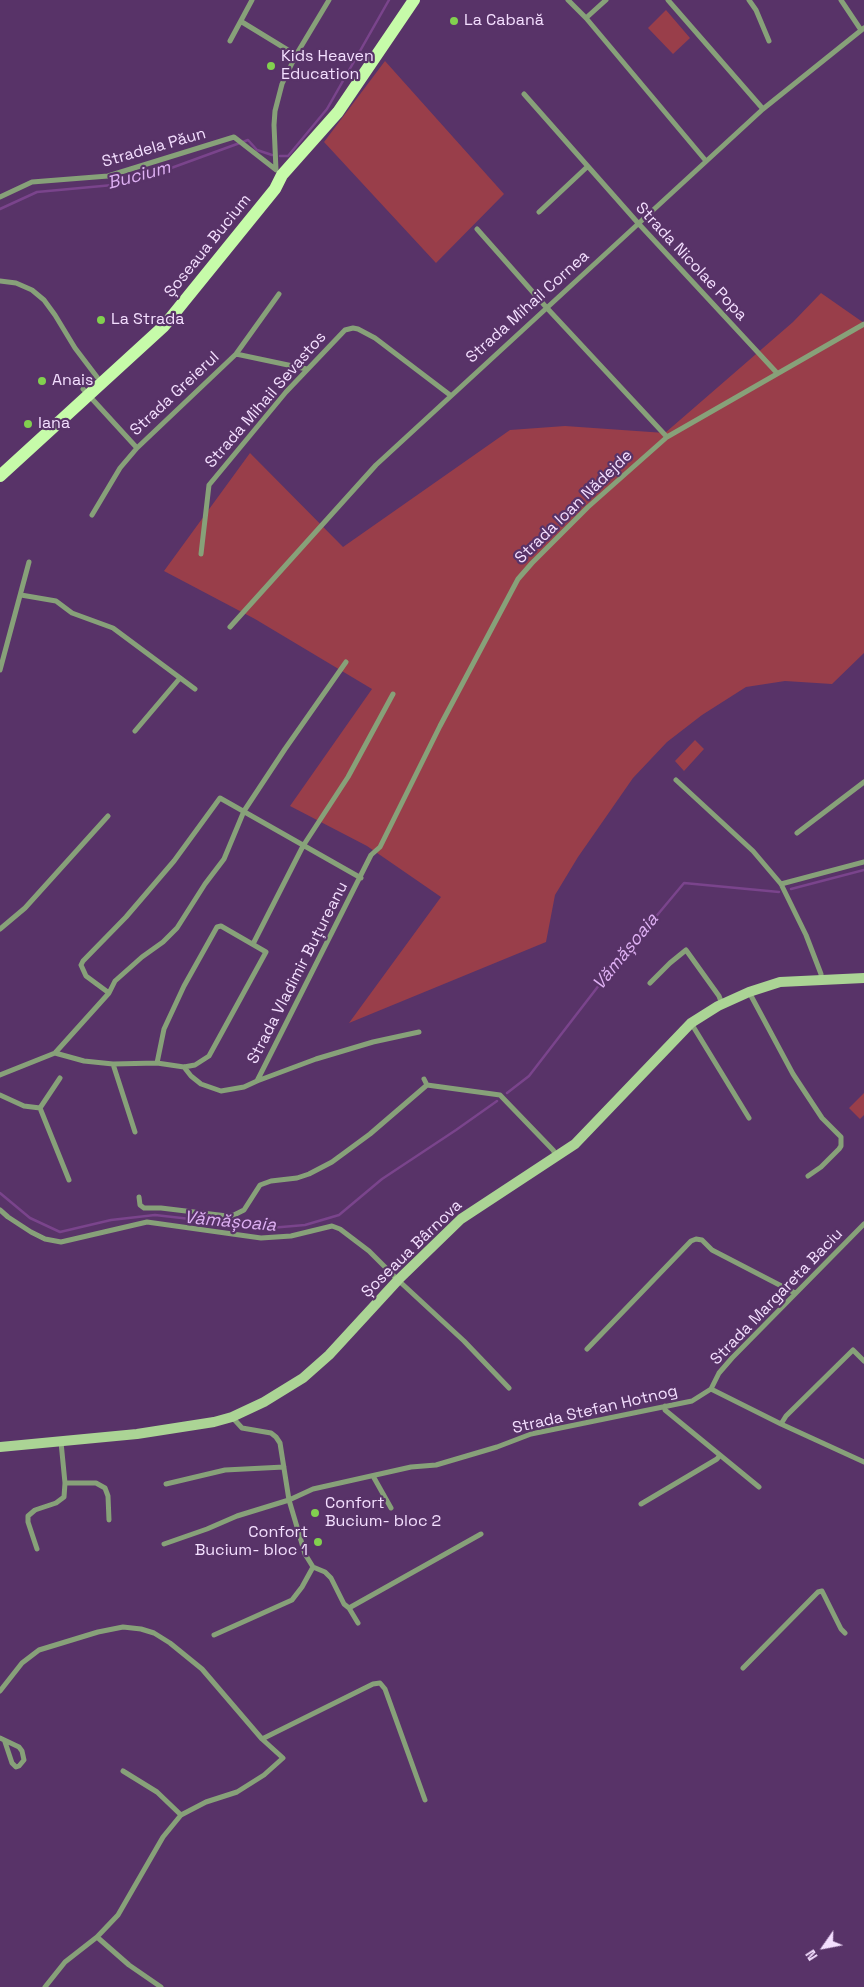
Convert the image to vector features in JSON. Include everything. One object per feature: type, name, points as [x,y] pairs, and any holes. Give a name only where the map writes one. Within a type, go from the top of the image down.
[{"type":"main road","name":"Șoseaua Bucium","points":[[0,476],[85,392],[97,377],[158,321],[269,183],[338,112],[414,0]]},
{"type":"main road","name":"Șoseaua Bucium","points":[[0,465],[164,326],[275,189],[279,172]]},
{"type":"main road","name":"Șoseaua Bârnova","points":[[0,1447],[137,1434],[214,1422],[232,1417],[264,1402],[303,1378],[329,1355],[398,1280],[470,1211],[575,1144],[691,1023],[722,1004],[749,992],[780,982],[864,978]]},
{"type":"street","points":[[230,41],[242,22],[252,0]]},
{"type":"street","points":[[279,172],[275,111],[282,84],[296,55],[329,0]]},
{"type":"street","points":[[568,0],[586,18],[706,161]]},
{"type":"street","points":[[586,18],[606,0]]},
{"type":"street","points":[[668,0],[763,109]]},
{"type":"street","points":[[749,0],[756,10],[769,41]]},
{"type":"street","points":[[841,0],[862,29]]},
{"type":"street","points":[[242,22],[296,55]]},
{"type":"street","name":"Strada Mihail Cornea","points":[[230,627],[376,465],[763,109],[862,29]]},
{"type":"street","name":"Strada Nicolae Popa","points":[[524,94],[587,167],[777,373]]},
{"type":"street","name":"Stradela Păun","points":[[0,197],[32,182],[108,176],[234,137],[279,172]]},
{"type":"street","points":[[539,212],[587,167]]},
{"type":"street","points":[[477,229],[546,307],[667,437]]},
{"type":"street","points":[[0,281],[16,283],[32,290],[44,300],[97,377]]},
{"type":"street","name":"Strada Greierul","points":[[92,515],[120,468],[137,448],[236,354],[279,294]]},
{"type":"street","name":"Strada Ioan Nădejde","points":[[371,856],[380,847],[440,726],[518,579],[532,562],[588,507],[667,437],[864,324]]},
{"type":"street","name":"Strada Mihail Sevastos","points":[[201,554],[209,485],[307,369],[345,330],[353,328],[375,338],[450,395]]},
{"type":"street","points":[[236,354],[307,369]]},
{"type":"street","points":[[85,392],[137,448]]},
{"type":"street","points":[[0,670],[29,562]]},
{"type":"street","points":[[21,595],[56,601],[72,613],[113,628],[195,689]]},
{"type":"street","points":[[0,1075],[55,1053],[109,994],[115,981],[127,969],[163,942],[177,928],[205,884],[224,859],[244,811],[346,662]]},
{"type":"street","points":[[135,731],[180,678]]},
{"type":"street","points":[[253,944],[303,846],[348,777],[393,694]]},
{"type":"street","points":[[676,780],[753,851],[781,884],[806,935],[821,974],[821,980]]},
{"type":"street","points":[[797,833],[864,782]]},
{"type":"street","points":[[109,994],[86,976],[81,965],[82,961],[126,916],[174,861],[220,798],[361,878]]},
{"type":"street","points":[[0,929],[25,908],[108,816]]},
{"type":"street","name":"Strada Vladimir Buțureanu","points":[[184,1067],[191,1076],[202,1084],[222,1091],[244,1087],[256,1081],[371,856]]},
{"type":"street","points":[[781,884],[864,862]]},
{"type":"street","points":[[55,1053],[84,1061],[113,1064],[156,1063],[184,1067],[195,1065],[209,1056],[266,952],[221,926],[214,930],[184,986],[164,1029],[156,1063]]},
{"type":"street","points":[[650,983],[686,950],[722,1004]]},
{"type":"street","points":[[749,992],[793,1074],[822,1118],[841,1137],[842,1141],[839,1149],[821,1167],[808,1176]]},
{"type":"street","points":[[691,1023],[749,1118]]},
{"type":"street","points":[[256,1081],[326,1056],[373,1042],[419,1032]]},
{"type":"street","points":[[113,1064],[135,1132]]},
{"type":"street","points":[[40,1108],[60,1078]]},
{"type":"street","points":[[424,1079],[427,1085]]},
{"type":"street","points":[[139,1196],[140,1205],[144,1208],[160,1208],[227,1216],[234,1215],[244,1210],[260,1185],[271,1181],[297,1178],[332,1162],[370,1134],[427,1085],[500,1095],[557,1156]]},
{"type":"street","points":[[0,1095],[24,1106],[40,1108]]},
{"type":"street","points":[[40,1108],[69,1180]]},
{"type":"street","points":[[0,1210],[31,1232],[45,1239],[61,1242],[146,1222],[261,1238],[291,1236],[332,1226],[352,1237],[464,1341],[509,1388]]},
{"type":"street","name":"Strada Margareta Baciu","points":[[711,1389],[719,1373],[732,1358],[864,1224]]},
{"type":"street","points":[[587,1349],[690,1241],[696,1239],[702,1240],[712,1250],[795,1293]]},
{"type":"street","points":[[781,1424],[786,1416],[854,1350],[864,1361]]},
{"type":"street","points":[[711,1389],[864,1462]]},
{"type":"street","name":"Strada Stefan Hotnog","points":[[164,1544],[201,1532],[237,1516],[289,1500],[313,1489],[411,1467],[436,1465],[497,1447],[531,1434],[692,1402],[711,1389]]},
{"type":"street","points":[[665,1406],[665,1410],[759,1486]]},
{"type":"street","points":[[232,1417],[242,1428],[271,1433],[280,1443],[289,1500],[305,1554],[313,1567],[325,1572],[331,1578],[344,1604],[358,1622]]},
{"type":"street","points":[[36,1549],[28,1516],[35,1510],[61,1500],[64,1497],[65,1484],[61,1442]]},
{"type":"street","points":[[641,1504],[717,1459],[720,1455]]},
{"type":"street","points":[[166,1484],[224,1470],[284,1466]]},
{"type":"street","points":[[373,1476],[391,1508]]},
{"type":"street","points":[[65,1484],[96,1484],[105,1488],[108,1496],[109,1520]]},
{"type":"street","points":[[349,1608],[482,1534]]},
{"type":"street","points":[[214,1635],[292,1600],[313,1567]]},
{"type":"street","points":[[743,1668],[818,1592],[822,1591],[845,1633]]},
{"type":"street","points":[[0,1691],[22,1662],[39,1650],[98,1632],[123,1627],[141,1629],[170,1643],[202,1669],[262,1739],[283,1758],[264,1775],[237,1792],[206,1802],[181,1815],[163,1837],[118,1914],[97,1937],[65,1962],[45,1987]]},
{"type":"street","points":[[262,1739],[373,1684],[380,1683],[385,1689],[425,1800]]},
{"type":"street","points":[[0,1738],[5,1742],[20,1747],[24,1760],[19,1766],[12,1763],[5,1742]]},
{"type":"street","points":[[123,1771],[157,1792],[181,1815]]},
{"type":"street","points":[[97,1937],[129,1965],[161,1987]]},
{"type":"shaded area","points":[[666,10],[690,38],[673,54],[648,28]]},
{"type":"shaded area","points":[[385,61],[504,194],[436,263],[324,142]]},
{"type":"shaded area","points":[[821,293],[864,323],[864,653],[832,684],[785,681],[746,687],[702,715],[667,742],[633,778],[578,857],[555,895],[546,942],[349,1023],[441,897],[367,846],[290,806],[372,689],[255,619],[164,571],[250,453],[343,547],[510,430],[565,426],[665,433],[793,322]]},
{"type":"shaded area","points":[[695,740],[704,749],[684,771],[675,761]]},
{"type":"shaded area","points":[[864,1093],[864,1115],[860,1119],[849,1108]]},
{"type":"waterway","name":"Bucium","points":[[280,156],[288,156],[327,109],[389,0]]},
{"type":"waterway","name":"Bucium","points":[[0,209],[37,192],[113,185],[141,179],[248,140],[257,150],[272,155]]},
{"type":"waterway","name":"Vămășoaia","points":[[791,889],[864,870]]},
{"type":"waterway","name":"Vămășoaia","points":[[507,1093],[529,1076],[603,980],[684,883],[779,892]]},
{"type":"waterway","name":"Vămășoaia","points":[[0,1193],[30,1218],[60,1232],[111,1220],[155,1215],[270,1228],[305,1225],[339,1215],[382,1179],[497,1101]]},
{"type":"place","name":"La Cabană","points":[[454,21]]},
{"type":"place","name":"Kids Heaven Education","points":[[271,66]]},
{"type":"place","name":"La Strada","points":[[101,320]]},
{"type":"place","name":"Anais","points":[[42,381]]},
{"type":"place","name":"Iana","points":[[28,424]]},
{"type":"place","name":"Confort Bucium- bloc 2","points":[[315,1513]]},
{"type":"place","name":"Confort Bucium- bloc 1","points":[[318,1542]]}]
